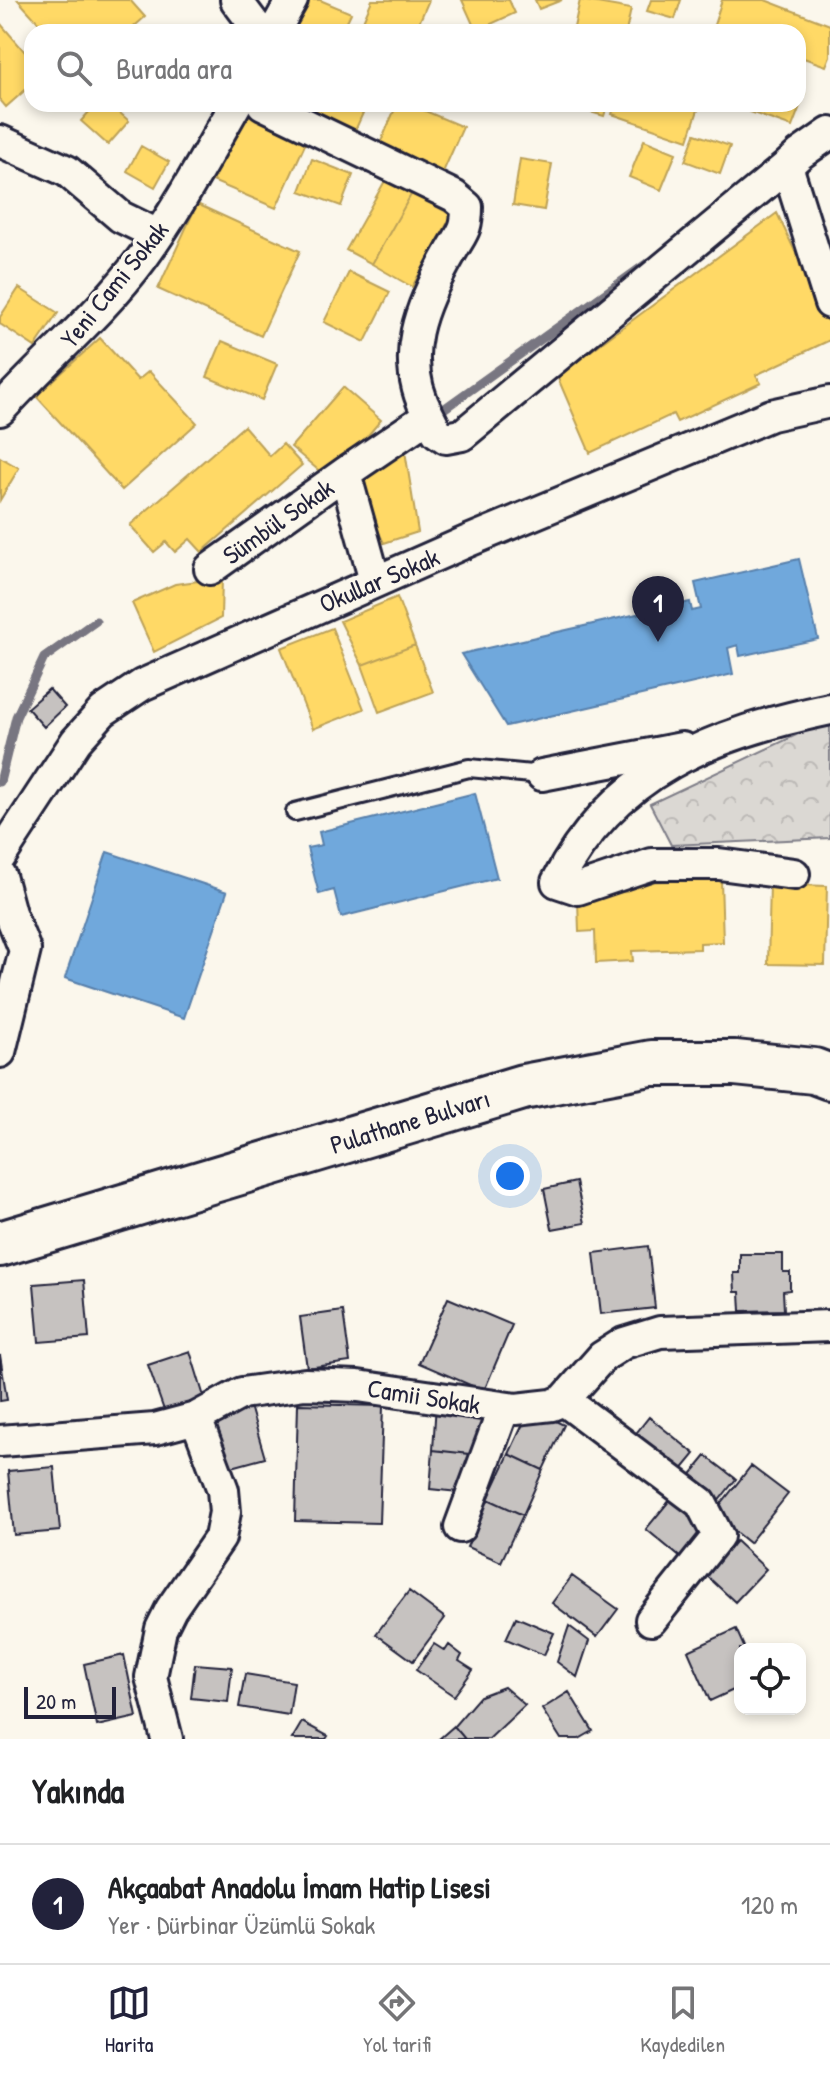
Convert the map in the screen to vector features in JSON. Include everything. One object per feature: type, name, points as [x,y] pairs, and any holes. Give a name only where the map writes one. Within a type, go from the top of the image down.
[{"type":"street","points":[[236,0],[254,24]]},
{"type":"street","points":[[278,24],[292,0]]},
{"type":"street","name":"Yeni Cami Sokak","points":[[0,410],[109,298],[158,235],[231,112]]},
{"type":"street","points":[[280,112],[454,196],[467,207],[467,226],[422,310],[414,347],[414,376],[421,401],[433,424],[446,438],[462,435],[800,154],[830,133]]},
{"type":"street","points":[[0,141],[67,171],[121,217],[158,235]]},
{"type":"street","points":[[787,166],[830,303]]},
{"type":"street","name":"Okullar Sokak","points":[[0,857],[76,741],[103,711],[142,685],[375,581],[771,415],[830,402]]},
{"type":"street","name":"Sümbül Sokak","points":[[210,569],[345,473],[433,424]]},
{"type":"street","name":"Sümbül Sokak","points":[[345,473],[375,581]]},
{"type":"street","points":[[794,874],[719,864],[652,864],[578,889],[557,882],[584,839],[617,800],[651,775],[692,750],[773,721],[830,709]]},
{"type":"street","points":[[542,775],[716,742]]},
{"type":"street","points":[[0,876],[25,950],[9,978],[0,1052]]},
{"type":"street","name":"Pulathane Bulvarı","points":[[0,1244],[523,1087],[651,1063],[735,1063],[814,1071],[830,1077]]},
{"type":"street","points":[[651,1620],[718,1536],[701,1503],[564,1400],[602,1357],[624,1343],[660,1332],[830,1326]]},
{"type":"street","name":"Camii Sokak","points":[[0,1441],[155,1429],[196,1418],[242,1393],[305,1384],[389,1389],[504,1408],[528,1408],[564,1400]]},
{"type":"street","points":[[460,1527],[504,1408]]},
{"type":"street","points":[[167,1739],[151,1677],[161,1629],[171,1609],[220,1538],[225,1512],[223,1490],[196,1418]]},
{"type":"lane","points":[[295,812],[469,768],[542,775]]},
{"type":"green space","points":[[830,719],[830,838],[671,845],[650,804]]},
{"type":"building: Konut","points":[[18,0],[130,0],[145,17],[137,24],[40,24]]},
{"type":"building: Konut","points":[[302,0],[320,0],[351,13],[346,24],[292,24]]},
{"type":"building: Konut","points":[[372,0],[429,0],[418,24],[370,24],[363,21]]},
{"type":"building: Konut","points":[[462,0],[509,0],[515,13],[491,24],[473,24]]},
{"type":"building: Konut","points":[[535,0],[562,0],[539,9]]},
{"type":"building: Konut","points":[[580,0],[631,9],[628,24],[575,24]]},
{"type":"building: Konut","points":[[651,0],[681,0],[675,19],[647,11]]},
{"type":"building: Konut","points":[[722,0],[765,0],[830,25],[830,56],[826,66],[806,59],[806,24],[714,24]]},
{"type":"building: Konut","points":[[0,23],[24,51],[24,91],[6,107],[0,100]]},
{"type":"building: Konut","points":[[89,112],[119,112],[129,121],[108,145],[81,121]]},
{"type":"building: Konut","points":[[241,112],[307,140],[276,208],[210,180]]},
{"type":"building: Konut","points":[[307,112],[363,112],[354,133]]},
{"type":"building: Konut","points":[[394,112],[428,112],[463,127],[440,179],[377,151]]},
{"type":"building: Konut","points":[[613,112],[697,112],[688,140]]},
{"type":"building: Konut","points":[[750,112],[798,112],[792,127]]},
{"type":"building: Konut","points":[[695,134],[730,146],[720,174],[685,161]]},
{"type":"building: Konut","points":[[644,140],[676,153],[661,190],[629,177]]},
{"type":"building: Konut","points":[[141,146],[169,162],[155,187],[127,171]]},
{"type":"building: Konut","points":[[312,159],[353,175],[341,206],[300,191]]},
{"type":"building: Konut","points":[[520,159],[552,164],[544,210],[513,205]]},
{"type":"building: Konut","points":[[386,179],[412,193],[372,264],[346,250]]},
{"type":"building: Konut","points":[[412,193],[452,215],[412,287],[372,264]]},
{"type":"building: Konut","points":[[197,204],[300,251],[261,336],[158,289]]},
{"type":"building: Konut","points":[[777,213],[830,326],[830,340],[756,375],[761,383],[677,422],[673,414],[590,453],[557,376]]},
{"type":"building: Konut","points":[[349,272],[390,292],[365,342],[324,322]]},
{"type":"building: Konut","points":[[19,288],[58,313],[35,347],[0,324],[0,317]]},
{"type":"building: Konut","points":[[100,338],[138,380],[149,371],[197,423],[122,490],[36,396]]},
{"type":"building: Konut","points":[[222,341],[277,364],[262,400],[207,377]]},
{"type":"building: Konut","points":[[343,387],[381,420],[330,480],[291,447]]},
{"type":"building: Konut","points":[[244,426],[270,456],[283,444],[302,465],[202,552],[190,539],[175,552],[166,542],[154,552],[130,525]]},
{"type":"building: Konut","points":[[405,451],[418,532],[384,543],[356,484]]},
{"type":"building: Konut","points":[[0,457],[19,468],[0,500]]},
{"type":"building: Konut","points":[[222,578],[221,618],[154,652],[132,603],[175,584]]},
{"type":"building: Konut","points":[[397,597],[415,645],[362,665],[340,621]]},
{"type":"building: Konut","points":[[332,628],[364,709],[313,729],[281,648]]},
{"type":"building: Konut","points":[[415,645],[433,692],[379,712],[362,665]]},
{"type":"building: Konut","points":[[711,872],[711,880],[721,880],[723,942],[700,943],[700,949],[632,951],[633,961],[596,963],[595,931],[579,932],[578,900],[594,900],[594,893],[626,892],[625,882],[670,881],[670,874]]},
{"type":"building: Konut","points":[[770,884],[827,886],[825,965],[768,964]]},
{"type":"building: Okul","points":[[799,559],[818,639],[740,656],[738,645],[728,648],[733,674],[506,726],[461,654],[690,602],[692,611],[701,609],[695,583]]},
{"type":"building: Okul","points":[[475,793],[497,878],[341,917],[334,890],[319,894],[307,848],[322,845],[319,832]]},
{"type":"building: Okul","points":[[107,852],[227,892],[184,1018],[65,978]]},
{"type":"building: Diğer","points":[[49,689],[65,707],[44,727],[27,708]]},
{"type":"building: Diğer","points":[[576,1182],[585,1223],[552,1229],[544,1189]]},
{"type":"building: Diğer","points":[[648,1246],[655,1308],[601,1314],[594,1253]]},
{"type":"building: Diğer","points":[[740,1254],[783,1254],[783,1272],[790,1272],[790,1290],[783,1291],[784,1310],[741,1311],[740,1292],[735,1292],[734,1273],[740,1273]]},
{"type":"building: Diğer","points":[[84,1280],[89,1338],[39,1342],[34,1284]]},
{"type":"building: Diğer","points":[[448,1298],[512,1325],[484,1391],[419,1363]]},
{"type":"building: Diğer","points":[[343,1311],[350,1362],[307,1368],[300,1317]]},
{"type":"building: Diğer","points":[[190,1351],[205,1400],[165,1413],[148,1365]]},
{"type":"building: Diğer","points":[[0,1355],[7,1400],[0,1401]]},
{"type":"building: Diğer","points":[[436,1403],[496,1408],[479,1455],[433,1450]]},
{"type":"building: Diğer","points":[[298,1404],[383,1406],[379,1523],[295,1521]]},
{"type":"building: Diğer","points":[[250,1406],[265,1458],[221,1470],[206,1418]]},
{"type":"building: Diğer","points":[[530,1409],[564,1425],[543,1470],[509,1454]]},
{"type":"building: Diğer","points":[[649,1417],[695,1454],[676,1477],[630,1441]]},
{"type":"building: Diğer","points":[[433,1450],[479,1455],[468,1493],[430,1489]]},
{"type":"building: Diğer","points":[[509,1454],[543,1470],[523,1515],[488,1499]]},
{"type":"building: Diğer","points":[[706,1456],[736,1479],[713,1508],[683,1484]]},
{"type":"building: Diğer","points":[[751,1466],[788,1494],[749,1543],[713,1514]]},
{"type":"building: Diğer","points":[[54,1467],[60,1531],[14,1535],[8,1471]]},
{"type":"building: Diğer","points":[[675,1494],[710,1523],[681,1558],[646,1529]]},
{"type":"building: Diğer","points":[[488,1499],[523,1515],[501,1562],[467,1547]]},
{"type":"building: Diğer","points":[[736,1541],[766,1569],[735,1602],[705,1574]]},
{"type":"building: Diğer","points":[[572,1576],[618,1609],[597,1637],[552,1603]]},
{"type":"building: Diğer","points":[[409,1591],[445,1618],[413,1661],[376,1634]]},
{"type":"building: Diğer","points":[[516,1617],[554,1633],[544,1655],[506,1639]]},
{"type":"building: Diğer","points":[[569,1626],[589,1641],[577,1677],[557,1662]]},
{"type":"building: Diğer","points":[[736,1629],[742,1643],[734,1643],[734,1690],[710,1701],[688,1651]]},
{"type":"building: Diğer","points":[[434,1644],[445,1651],[449,1645],[462,1655],[459,1661],[473,1670],[454,1696],[416,1670]]},
{"type":"building: Diğer","points":[[124,1655],[137,1717],[97,1726],[84,1664]]},
{"type":"building: Diğer","points":[[195,1664],[232,1667],[228,1702],[191,1698]]},
{"type":"building: Diğer","points":[[245,1674],[294,1682],[289,1715],[239,1707]]},
{"type":"building: Diğer","points":[[504,1687],[525,1705],[489,1739],[465,1739],[454,1726],[480,1696]]},
{"type":"building: Diğer","points":[[569,1692],[593,1731],[579,1739],[561,1739],[542,1709]]},
{"type":"building: Diğer","points":[[302,1722],[328,1736],[326,1739],[292,1739]]},
{"type":"building: Diğer","points":[[454,1726],[465,1739],[439,1739]]},
{"type":"waterway","points":[[434,416],[646,264]]},
{"type":"waterway","points":[[0,782],[16,717],[44,658],[96,621]]},
{"type":"place","name":"Akçaabat Anadolu İmam Hatip Lisesi","points":[[658,642]]}]
